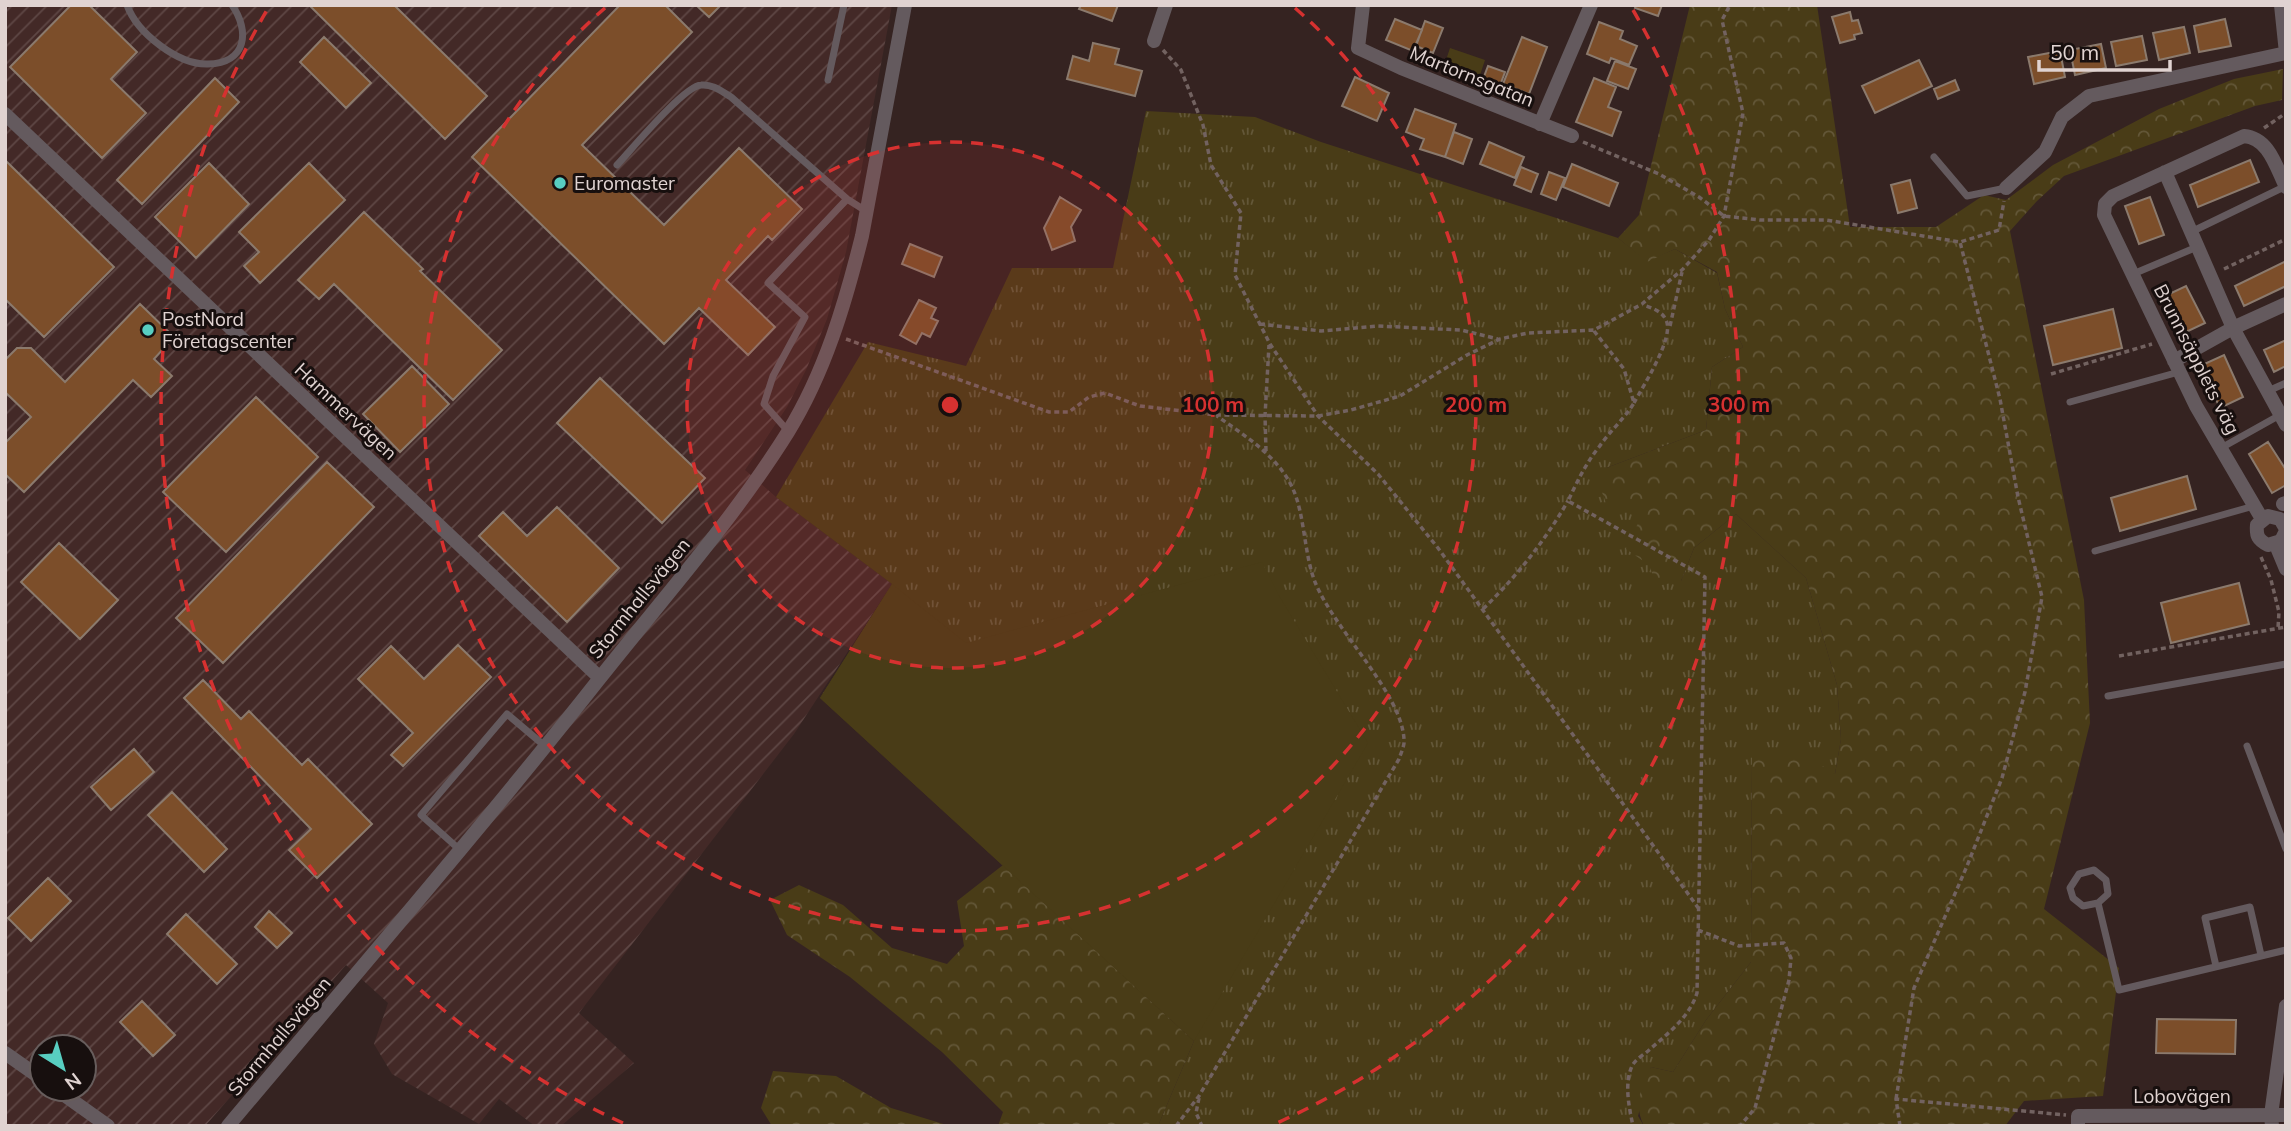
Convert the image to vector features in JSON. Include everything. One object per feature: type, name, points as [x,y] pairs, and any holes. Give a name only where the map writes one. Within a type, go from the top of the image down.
[{"type":"street","name":"Stormhallsvägen","points":[[228,1126],[546,748],[729,518],[788,431],[834,335],[854,270],[905,5]]},
{"type":"street","points":[[1154,41],[1166,5]]},
{"type":"street","name":"Martornsgatan","points":[[1363,5],[1357,48],[1572,136]]},
{"type":"street","points":[[1540,124],[1591,5]]},
{"type":"street","points":[[2006,188],[2045,152],[2062,117],[2089,96],[2286,53],[2281,5]]},
{"type":"street","name":"Hammervägen","points":[[5,114],[600,678]]},
{"type":"street","points":[[2283,420],[2233,328],[2165,172],[2244,136],[2252,137],[2266,148],[2286,186]]},
{"type":"street","name":"Brunnsäpplets väg","points":[[2165,172],[2113,196],[2105,204],[2104,215],[2196,407],[2258,512]]},
{"type":"street","points":[[2176,366],[2233,328],[2286,304]]},
{"type":"street","points":[[2271,544],[2285,536],[2285,527],[2274,516],[2258,512],[2256,534],[2260,541],[2271,544],[2286,569]]},
{"type":"street","points":[[2276,1119],[2286,1006]]},
{"type":"street","points":[[5,1053],[28,1069]]},
{"type":"street","points":[[75,1103],[107,1126]]},
{"type":"street","name":"Lobovägen","points":[[2078,1121],[2276,1119]]},
{"type":"lane","points":[[127,5],[132,17],[151,39],[190,60],[206,64],[227,60],[241,47],[243,29],[240,17],[232,5]]},
{"type":"lane","points":[[828,80],[844,5]]},
{"type":"lane","points":[[617,165],[684,93],[698,85],[713,86],[731,97],[847,199],[867,212]]},
{"type":"lane","points":[[1934,156],[1967,196],[2006,188]]},
{"type":"lane","points":[[2190,232],[2286,186]]},
{"type":"lane","points":[[788,431],[764,404],[773,376],[805,317],[768,283],[847,199]]},
{"type":"lane","points":[[2132,274],[2197,247]]},
{"type":"lane","points":[[2070,402],[2176,366]]},
{"type":"lane","points":[[2268,391],[2286,383]]},
{"type":"lane","points":[[2221,448],[2283,420]]},
{"type":"lane","points":[[2095,551],[2258,512]]},
{"type":"lane","points":[[2108,696],[2286,664]]},
{"type":"lane","points":[[460,850],[421,815],[508,714],[546,748]]},
{"type":"lane","points":[[2247,746],[2286,849]]},
{"type":"lane","points":[[2094,870],[2106,880],[2108,894],[2098,903],[2083,906],[2073,898],[2070,888],[2078,874],[2094,870]]},
{"type":"lane","points":[[2098,903],[2119,990],[2286,950]]},
{"type":"lane","points":[[2216,966],[2205,918],[2249,907],[2261,955]]},
{"type":"path","points":[[834,335],[1049,412],[1069,412],[1089,397],[1105,393],[1140,406],[1216,415],[1318,416],[1400,396],[1467,355],[1500,339],[1528,333],[1594,330],[1642,304],[1683,269],[1709,240],[1724,216],[1743,113],[1722,20],[1730,5]]},
{"type":"path","points":[[1154,41],[1181,70],[1203,125],[1211,165],[1241,213],[1235,275],[1269,344],[1318,416],[1378,474],[1438,548],[1699,909]]},
{"type":"path","points":[[2252,137],[2286,113]]},
{"type":"path","points":[[1572,136],[1659,174],[1699,197],[1724,216],[1760,220],[1826,220],[1960,242],[1999,230],[2006,188]]},
{"type":"path","points":[[2210,276],[2286,239]]},
{"type":"path","points":[[1900,1126],[1896,1099],[1914,988],[2002,778],[2025,692],[2042,597],[2018,497],[2000,399],[1960,242]]},
{"type":"path","points":[[1483,610],[1523,568],[1544,541],[1581,473],[1597,449],[1624,420],[1634,403],[1663,347],[1683,269]]},
{"type":"path","points":[[1642,304],[1665,317],[1669,328]]},
{"type":"path","points":[[1259,324],[1321,331],[1378,326],[1461,330],[1500,339]]},
{"type":"path","points":[[1594,330],[1624,369],[1634,403]]},
{"type":"path","points":[[2051,374],[2164,341]]},
{"type":"path","points":[[1266,451],[1269,344]]},
{"type":"path","points":[[1176,1126],[1199,1096],[1399,759],[1405,742],[1401,723],[1387,694],[1339,626],[1315,582],[1293,489],[1266,451],[1216,415]]},
{"type":"path","points":[[1568,501],[1705,577],[1697,993],[1692,1008],[1673,1029],[1633,1064],[1628,1083],[1633,1126]]},
{"type":"path","points":[[2271,544],[2260,560],[2271,580],[2279,612],[2278,628]]},
{"type":"path","points":[[2119,656],[2286,627]]},
{"type":"path","points":[[1699,930],[1739,946],[1784,943],[1791,958],[1789,980],[1755,1108],[1740,1126]]},
{"type":"path","points":[[1199,1096],[1196,1113],[1202,1126]]},
{"type":"path","points":[[1896,1099],[2078,1121]]},
{"type":"shaded area","points":[[5,5],[892,5],[846,252],[827,319],[787,407],[745,470],[776,497],[892,584],[794,734],[579,1013],[634,1063],[561,1126],[535,1126],[499,1099],[479,1124],[392,1074],[374,1044],[388,1003],[346,965],[205,1126],[5,1126]]},
{"type":"green space","points":[[1690,5],[1817,5],[1850,227],[1936,227],[1984,195],[2006,200],[2053,165],[2159,109],[2234,79],[2283,69],[2282,100],[2255,106],[2064,176],[2010,231],[2084,600],[2090,723],[2044,909],[2119,968],[2103,1096],[2024,1101],[2005,1126],[1644,1126],[1639,1103],[1644,1081],[1651,1067],[1673,1072],[1706,1020],[1751,962],[1752,756],[1804,754],[1835,774],[1841,739],[1837,685],[1806,578],[1736,514],[1694,548],[1681,581],[1657,586],[1649,565],[1626,549],[1644,510],[1606,503],[1598,482],[1606,468],[1706,430],[1712,367],[1743,347],[1725,309],[1717,272],[1675,249],[1647,262],[1618,238],[1639,215]]},
{"type":"green space","points":[[1450,48],[1485,60],[1478,81],[1443,69]]},
{"type":"green space","points":[[1146,111],[1255,117],[1321,142],[1618,238],[1647,261],[1675,249],[1717,273],[1725,309],[1743,347],[1712,367],[1706,430],[1606,468],[1645,509],[1681,581],[1694,548],[1736,514],[1806,578],[1837,685],[1841,739],[1835,774],[1752,756],[1751,962],[1706,1020],[1673,1072],[1651,1067],[1638,1116],[1644,1126],[1158,1126],[1194,1041],[820,698],[892,584],[776,497],[868,342],[966,366],[1012,268],[1113,268]]},
{"type":"green space","points":[[1262,562],[1278,594],[1368,743],[1194,1041],[820,698],[892,584],[966,643]]},
{"type":"green space","points":[[1003,865],[1194,1041],[1158,1126],[998,1126],[1003,1112],[942,1052],[850,977],[787,935],[770,900],[799,885],[843,905],[892,948],[947,964],[964,946],[957,901]]},
{"type":"green space","points":[[773,1071],[836,1076],[891,1108],[950,1126],[772,1126],[761,1108]]},
{"type":"building","points":[[71,5],[89,5],[137,52],[111,79],[146,113],[102,158],[10,67]]},
{"type":"building","points":[[309,5],[394,5],[487,96],[445,139]]},
{"type":"building","name":"Euromaster","points":[[620,5],[665,5],[692,32],[582,145],[664,225],[739,148],[802,209],[772,240],[768,236],[726,280],[775,327],[748,355],[699,308],[664,344],[472,157]]},
{"type":"building","points":[[696,5],[721,5],[709,17]]},
{"type":"building","points":[[1081,5],[1118,5],[1112,21],[1079,9]]},
{"type":"building","points":[[1636,5],[1662,5],[1658,16],[1635,8]]},
{"type":"building","points":[[1850,12],[1852,21],[1858,20],[1862,33],[1854,35],[1855,39],[1840,43],[1832,17]]},
{"type":"building","points":[[1395,19],[1422,30],[1413,51],[1386,40]]},
{"type":"building","points":[[2225,19],[2231,46],[2199,52],[2194,26]]},
{"type":"building","points":[[1425,21],[1443,28],[1433,53],[1416,46]]},
{"type":"building","points":[[1599,22],[1623,31],[1620,39],[1637,46],[1629,65],[1611,58],[1609,63],[1587,54]]},
{"type":"building","points":[[2184,27],[2190,53],[2159,60],[2153,33]]},
{"type":"building","points":[[2142,36],[2147,60],[2116,66],[2111,42]]},
{"type":"building","points":[[324,37],[371,83],[346,108],[300,62]]},
{"type":"building","points":[[1522,37],[1547,47],[1529,94],[1503,84]]},
{"type":"building","points":[[1093,43],[1119,49],[1115,64],[1142,71],[1135,96],[1067,79],[1073,56],[1089,61]]},
{"type":"building","points":[[2101,44],[2106,68],[2075,75],[2070,50]]},
{"type":"building","points":[[2060,51],[2065,77],[2034,84],[2028,57]]},
{"type":"building","points":[[1919,60],[1932,86],[1875,113],[1862,86]]},
{"type":"building","points":[[1615,61],[1636,69],[1628,89],[1607,81]]},
{"type":"building","points":[[1488,66],[1505,72],[1499,88],[1482,82]]},
{"type":"building","points":[[1355,77],[1389,93],[1377,121],[1342,106]]},
{"type":"building","points":[[215,78],[239,102],[142,204],[117,180]]},
{"type":"building","points":[[1594,78],[1616,87],[1608,107],[1621,112],[1612,136],[1576,122]]},
{"type":"building","points":[[1955,80],[1959,90],[1938,99],[1934,89]]},
{"type":"building","points":[[1415,109],[1456,124],[1445,157],[1420,149],[1424,139],[1406,132]]},
{"type":"building","points":[[1454,132],[1472,139],[1463,164],[1445,157]]},
{"type":"building","points":[[1489,142],[1524,157],[1515,178],[1480,164]]},
{"type":"building","points":[[5,160],[114,267],[44,337],[5,299]]},
{"type":"building","points":[[2250,160],[2259,182],[2198,207],[2190,185]]},
{"type":"building","points":[[209,163],[249,204],[196,258],[155,217]]},
{"type":"building","points":[[309,163],[345,200],[260,283],[244,266],[259,252],[239,232]]},
{"type":"building","points":[[1572,164],[1618,183],[1609,206],[1563,187]]},
{"type":"building","points":[[1521,167],[1538,174],[1531,192],[1514,185]]},
{"type":"building","points":[[1549,172],[1565,178],[1556,200],[1541,194]]},
{"type":"building","points":[[1910,180],[1917,208],[1898,213],[1891,185]]},
{"type":"building","points":[[1060,197],[1081,210],[1071,227],[1075,241],[1052,250],[1044,228]]},
{"type":"building","points":[[2150,197],[2164,235],[2139,244],[2125,206]]},
{"type":"building","points":[[364,212],[423,269],[420,271],[502,350],[453,400],[334,284],[319,299],[298,280]]},
{"type":"building","points":[[910,244],[942,257],[934,277],[902,264]]},
{"type":"building","points":[[2286,261],[2286,286],[2244,306],[2235,286]]},
{"type":"building","points":[[2186,286],[2205,323],[2184,333],[2165,296]]},
{"type":"building","points":[[919,300],[936,308],[931,318],[938,321],[930,337],[922,333],[916,344],[900,335]]},
{"type":"building","points":[[140,304],[174,337],[154,359],[172,376],[151,397],[133,380],[24,492],[5,474],[5,443],[31,417],[5,392],[5,360],[17,348],[31,348],[65,382]]},
{"type":"building","points":[[2113,309],[2122,348],[2053,365],[2044,326]]},
{"type":"building","points":[[2286,340],[2286,366],[2274,372],[2264,350]]},
{"type":"building","points":[[2224,355],[2243,397],[2220,408],[2200,366]]},
{"type":"building","points":[[412,366],[449,404],[400,452],[363,414]]},
{"type":"building","points":[[600,378],[705,478],[662,523],[557,423]]},
{"type":"building","points":[[256,397],[318,457],[226,552],[163,492]]},
{"type":"building","points":[[2268,442],[2286,470],[2286,485],[2272,493],[2249,454]]},
{"type":"building","points":[[327,462],[374,507],[223,663],[176,618]]},
{"type":"building","points":[[2187,476],[2196,509],[2120,531],[2111,498]]},
{"type":"building","points":[[557,507],[619,568],[567,622],[479,536],[503,512],[527,536]]},
{"type":"building","points":[[59,543],[118,600],[80,639],[21,582]]},
{"type":"building","points":[[2239,583],[2249,624],[2171,643],[2161,603]]},
{"type":"building","points":[[458,645],[491,677],[403,766],[391,755],[413,733],[358,679],[391,646],[424,679]]},
{"type":"building","points":[[203,680],[241,719],[249,711],[302,765],[308,759],[372,824],[317,878],[289,850],[311,829],[184,698]]},
{"type":"building","points":[[134,749],[154,772],[111,810],[91,787]]},
{"type":"building","points":[[172,792],[227,849],[204,872],[148,815]]},
{"type":"building","points":[[48,878],[71,901],[31,941],[8,918]]},
{"type":"building","points":[[269,911],[292,933],[277,948],[255,927]]},
{"type":"building","points":[[186,914],[237,964],[217,984],[167,934]]},
{"type":"building","points":[[142,1001],[175,1035],[153,1056],[120,1022]]},
{"type":"building","points":[[2157,1019],[2236,1020],[2235,1054],[2156,1053]]},
{"type":"place","name":"Euromaster","points":[[560,183]]},
{"type":"place","name":"PostNord Företagscenter","points":[[148,330]]}]
